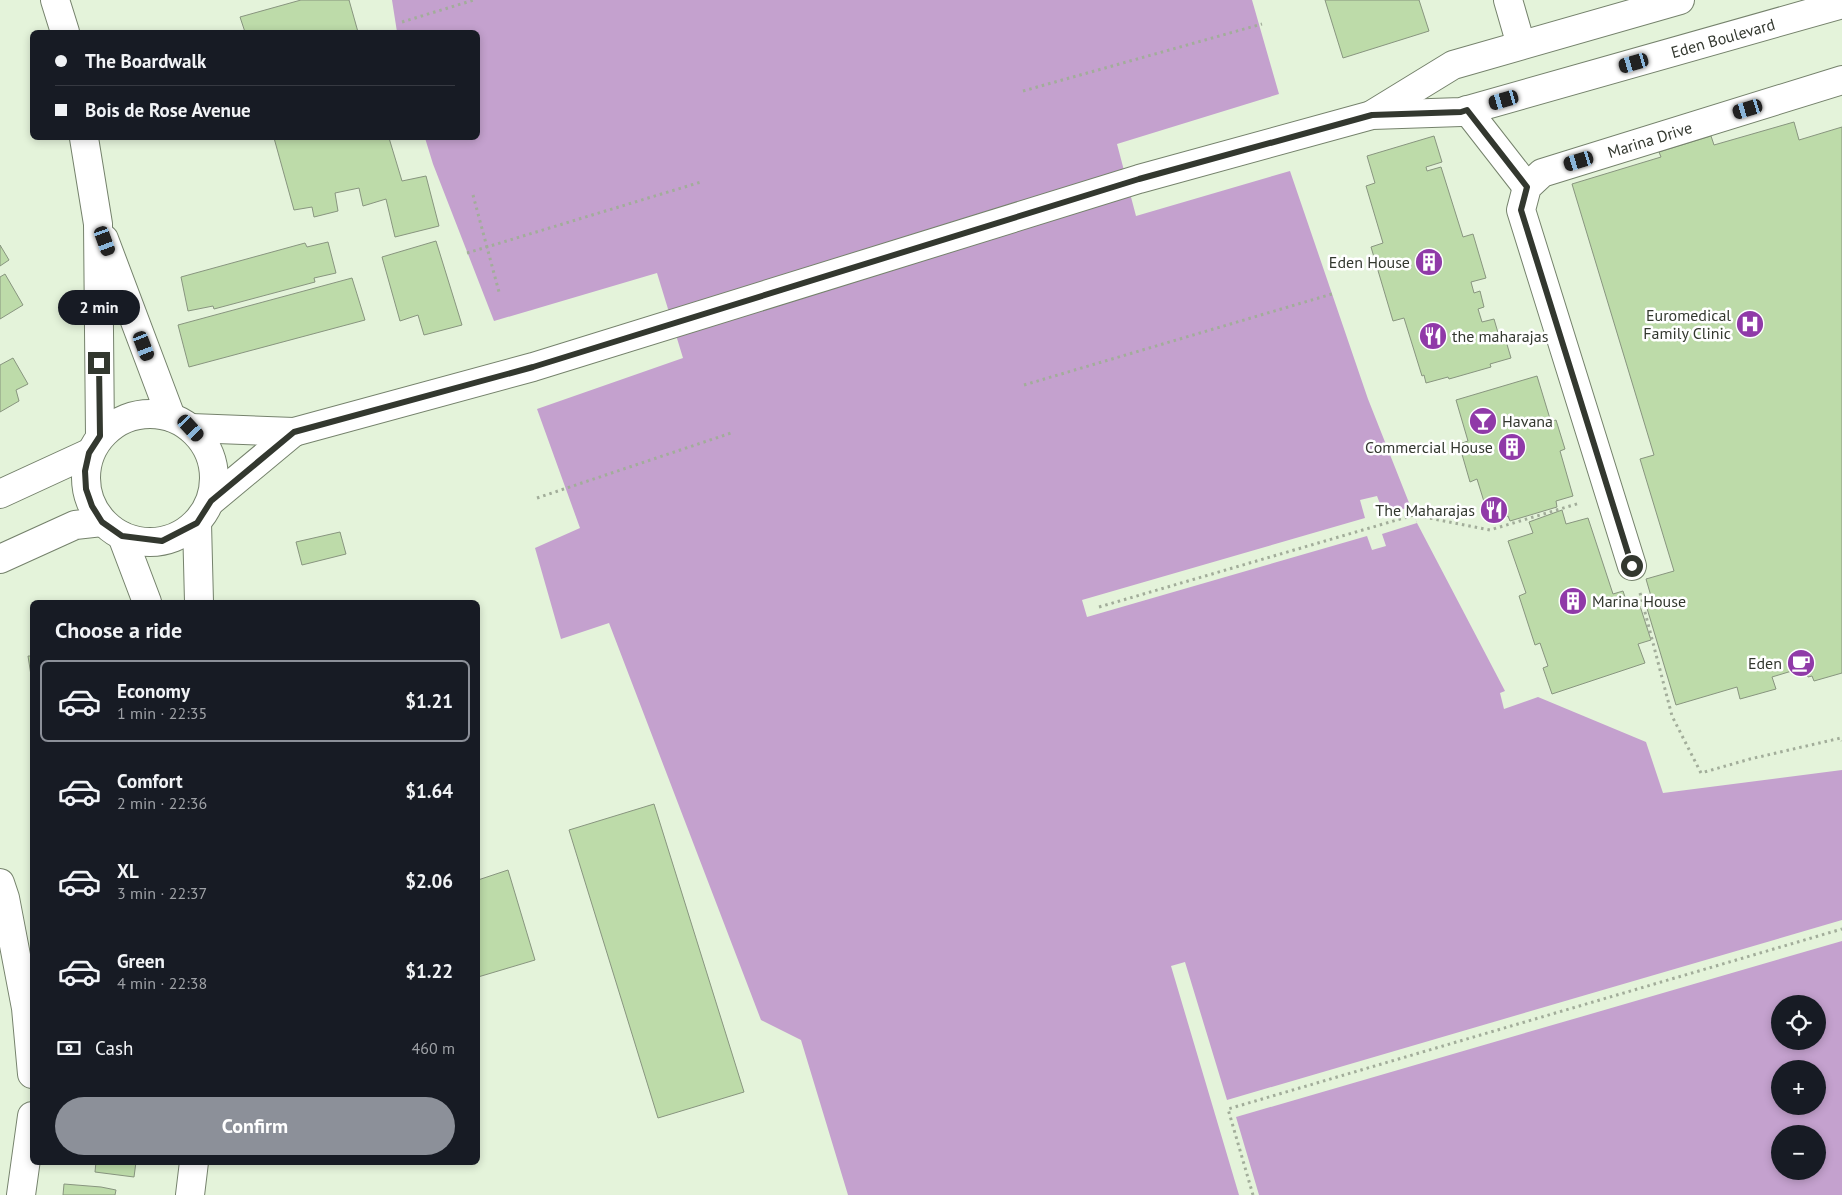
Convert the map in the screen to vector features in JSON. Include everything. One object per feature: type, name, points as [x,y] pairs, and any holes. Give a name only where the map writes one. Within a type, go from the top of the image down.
[{"type":"street","points":[[56,0],[64,30]]},
{"type":"street","points":[[1508,0],[1521,45]]},
{"type":"street","name":"Eden Boulevard","points":[[1372,115],[1453,65],[1680,0]]},
{"type":"street","name":"Eden Boulevard","points":[[294,432],[533,367],[1139,179],[1372,115],[1461,112],[1838,4]]},
{"type":"street","name":"Marina Drive","points":[[1527,187],[1542,173],[1842,80]]},
{"type":"street","points":[[1467,110],[1527,187],[1521,210],[1632,566]]},
{"type":"street","points":[[84,140],[98,224],[95,444],[85,471],[86,489],[92,506],[112,529],[146,600]]},
{"type":"street","points":[[98,224],[181,422],[202,440],[210,454],[214,469],[214,485],[204,512],[199,600]]},
{"type":"street","points":[[0,494],[95,444],[132,415],[181,422],[294,432]]},
{"type":"street","points":[[0,559],[75,525],[112,529],[162,541],[204,512],[294,432]]},
{"type":"street","points":[[0,883],[5,898],[26,1008],[30,1052]]},
{"type":"street","points":[[21,1195],[30,1130]]},
{"type":"street","points":[[190,1195],[194,1165]]},
{"type":"path","points":[[402,22],[474,0]]},
{"type":"path","points":[[1023,91],[1262,24]]},
{"type":"path","points":[[467,253],[701,182]]},
{"type":"path","points":[[473,196],[500,292]]},
{"type":"path","points":[[1024,385],[1332,294]]},
{"type":"path","points":[[537,498],[731,433]]},
{"type":"path","points":[[1099,607],[1414,515],[1490,530],[1610,494]]},
{"type":"path","points":[[1632,566],[1655,646],[1672,716],[1701,773],[1750,759],[1832,740],[1841,738],[1842,741]]},
{"type":"path","points":[[1253,1195],[1228,1109],[1842,930]]},
{"type":"shaded area","points":[[392,0],[1252,0],[1279,94],[1117,144],[1136,216],[1290,171],[1368,399],[1417,523],[1505,691],[1500,693],[1504,709],[1538,697],[1646,742],[1663,793],[1842,770],[1842,1195],[848,1195],[801,1040],[761,1020],[609,623],[561,639],[535,548],[580,528],[537,409],[683,358],[657,273],[494,321],[433,164],[426,140],[480,140],[480,30],[397,30]]},
{"type":"pier","points":[[1377,496],[1384,514],[1411,507],[1417,523],[1382,534],[1386,546],[1372,550],[1367,536],[1087,617],[1082,600],[1365,518],[1360,500]]},
{"type":"pier","points":[[1842,920],[1842,941],[1236,1117],[1259,1195],[1239,1195],[1171,966],[1185,962],[1227,1100]]},
{"type":"building","points":[[301,0],[349,0],[357,30],[244,30],[240,17]]},
{"type":"building","points":[[1325,0],[1419,0],[1429,31],[1343,58]]},
{"type":"building","points":[[1794,122],[1799,140],[1842,127],[1842,673],[1814,681],[1812,676],[1808,677],[1805,667],[1772,677],[1776,689],[1740,699],[1737,687],[1676,705],[1646,605],[1653,603],[1646,579],[1674,571],[1640,459],[1654,455],[1572,184],[1661,157],[1659,152],[1711,136],[1714,145]]},
{"type":"building","name":"Eden House","points":[[1434,136],[1442,162],[1426,167],[1427,171],[1441,167],[1463,237],[1473,234],[1486,278],[1471,282],[1474,293],[1480,291],[1484,307],[1478,309],[1482,322],[1494,319],[1501,343],[1506,341],[1511,358],[1490,364],[1491,367],[1449,379],[1448,377],[1426,383],[1424,375],[1422,376],[1404,318],[1393,321],[1371,247],[1383,243],[1366,186],[1375,183],[1367,156]]},
{"type":"building","points":[[275,140],[390,140],[402,181],[426,176],[439,226],[395,237],[386,199],[363,206],[359,188],[335,193],[338,211],[314,217],[312,207],[294,210]]},
{"type":"building","points":[[436,241],[462,325],[424,335],[418,315],[400,321],[382,257]]},
{"type":"building","points":[[328,242],[336,273],[314,278],[315,282],[214,309],[213,306],[188,311],[181,277],[305,243],[307,247]]},
{"type":"building","points":[[0,245],[9,260],[0,266]]},
{"type":"building","points":[[5,274],[23,305],[0,319],[0,277]]},
{"type":"building","points":[[352,278],[365,320],[189,367],[178,325]]},
{"type":"building","points":[[13,358],[28,384],[16,390],[19,401],[0,412],[0,365]]},
{"type":"building","name":"Commercial House","points":[[1537,376],[1551,422],[1556,420],[1565,449],[1560,451],[1573,496],[1556,501],[1557,507],[1510,521],[1508,516],[1490,521],[1477,479],[1470,482],[1459,444],[1468,441],[1456,400]]},
{"type":"building","name":"Marina House","points":[[1562,510],[1566,524],[1588,518],[1613,594],[1623,591],[1629,609],[1640,606],[1651,640],[1638,644],[1645,663],[1552,694],[1543,668],[1548,666],[1540,643],[1535,645],[1519,596],[1526,593],[1508,541],[1533,533],[1529,522]]},
{"type":"building","points":[[340,532],[346,554],[302,565],[296,542]]},
{"type":"building","points":[[654,804],[744,1092],[658,1118],[569,830]]},
{"type":"building","points":[[508,870],[535,960],[480,976],[480,879]]},
{"type":"building","points":[[96,1165],[136,1165],[134,1177],[95,1172]]},
{"type":"building","points":[[64,1184],[116,1190],[115,1195],[63,1195]]},
{"type":"place","name":"Eden House","points":[[1429,262]]},
{"type":"place","name":"Euromedical Family Clinic","points":[[1750,324]]},
{"type":"place","name":"the maharajas","points":[[1433,336]]},
{"type":"place","name":"Havana","points":[[1483,421]]},
{"type":"place","name":"Commercial House","points":[[1512,447]]},
{"type":"place","name":"The Maharajas","points":[[1494,510]]},
{"type":"place","name":"Marina House","points":[[1573,601]]},
{"type":"place","name":"Eden","points":[[1801,663]]},
{"type":"route","points":[[99,363],[100,436],[89,453],[85,471],[86,489],[92,506],[102,522],[122,536],[162,541],[197,523],[211,501],[294,432],[533,367],[1139,179],[1193,164],[1372,115],[1461,112],[1467,110],[1527,187],[1521,210],[1632,566]]}]
